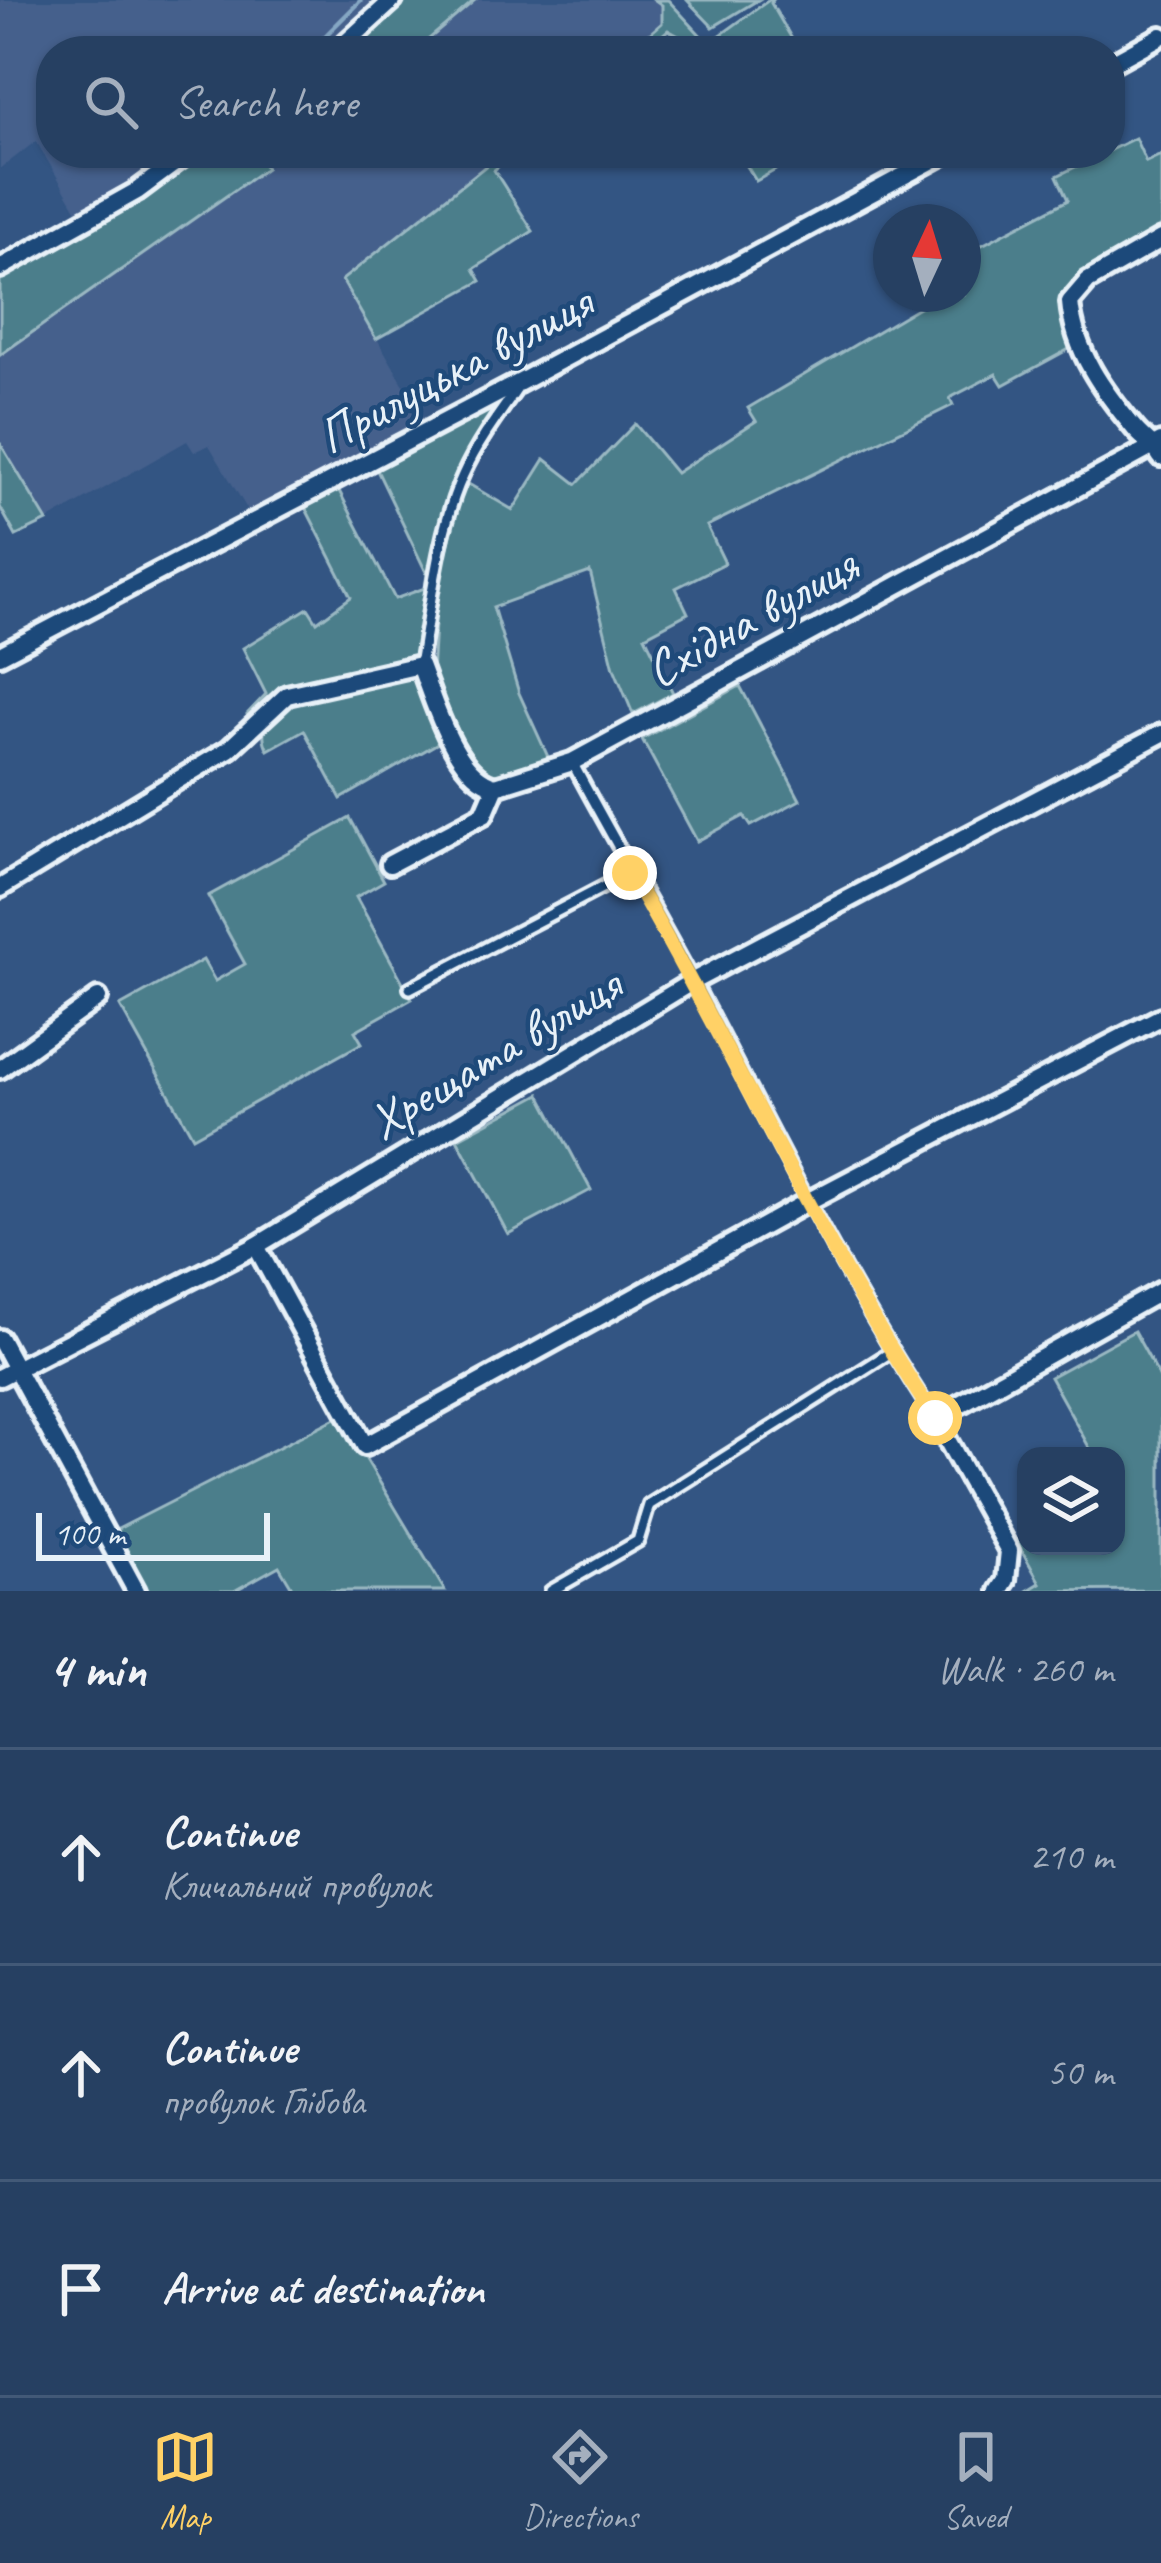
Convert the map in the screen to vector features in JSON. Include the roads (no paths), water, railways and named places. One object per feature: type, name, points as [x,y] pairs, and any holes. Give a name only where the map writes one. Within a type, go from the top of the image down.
[{"type":"street","points":[[353,36],[393,0]]},
{"type":"street","points":[[1125,56],[1161,36]]},
{"type":"street","points":[[0,268],[137,191],[168,168]]},
{"type":"street","name":"Прилуцька вулиця","points":[[0,655],[918,168]]},
{"type":"street","points":[[1159,448],[1140,436],[1091,371],[1070,302],[1088,281],[1161,239]]},
{"type":"street","name":"Східна вулиця","points":[[496,786],[572,762],[1159,448]]},
{"type":"street","points":[[0,888],[229,749],[287,695],[420,665],[463,764],[482,783],[496,786],[484,814],[391,864]]},
{"type":"street","name":"Хрещата вулиця","points":[[8,1373],[256,1246],[693,981],[1161,734]]},
{"type":"street","points":[[0,1070],[98,998]]},
{"type":"street","points":[[256,1246],[365,1446],[807,1202],[1161,1017]]},
{"type":"street","points":[[999,1591],[1006,1580],[1009,1551],[935,1418],[1161,1291]]},
{"type":"street","points":[[0,1339],[8,1373],[136,1591]]},
{"type":"lane","points":[[420,665],[432,587],[460,479],[524,380]]},
{"type":"lane","points":[[572,762],[807,1202],[891,1352],[935,1418]]},
{"type":"lane","points":[[410,988],[630,873]]},
{"type":"lane","points":[[551,1591],[638,1540],[649,1504],[891,1352]]},
{"type":"waterway","points":[[325,36],[361,0]]}]
